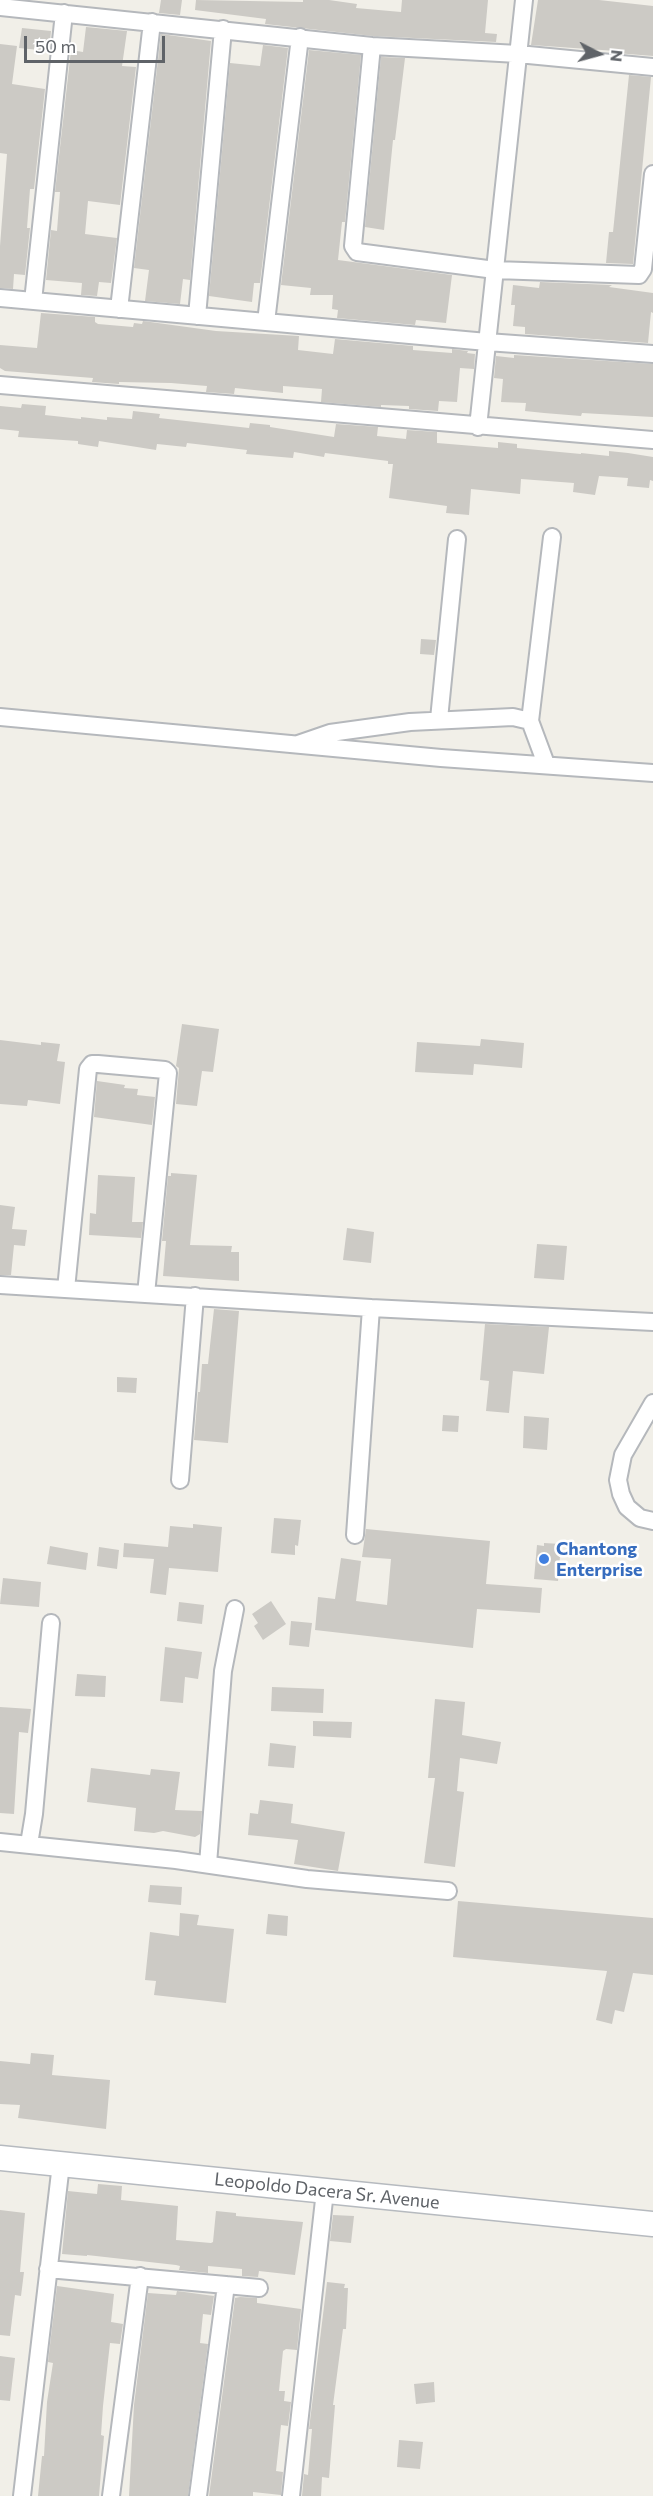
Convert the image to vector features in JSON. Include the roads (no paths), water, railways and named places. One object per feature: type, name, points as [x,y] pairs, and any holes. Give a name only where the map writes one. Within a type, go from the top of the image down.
[{"type":"main road","name":"Leopoldo Dacera Sr. Avenue","points":[[0,2158],[653,2224]]},
{"type":"street","points":[[478,427],[524,0]]},
{"type":"street","points":[[0,7],[372,46],[518,54],[653,67]]},
{"type":"street","points":[[33,301],[64,13]]},
{"type":"street","points":[[119,309],[152,22]]},
{"type":"street","points":[[197,316],[223,29]]},
{"type":"street","points":[[266,322],[300,38]]},
{"type":"street","points":[[372,46],[354,251],[361,254],[495,270],[639,275],[644,269],[653,174]]},
{"type":"street","points":[[0,298],[488,342],[653,354]]},
{"type":"street","points":[[0,385],[653,440]]},
{"type":"street","points":[[546,764],[530,721],[552,537]]},
{"type":"street","points":[[439,719],[457,539]]},
{"type":"street","points":[[0,717],[441,758],[653,773]]},
{"type":"street","points":[[296,745],[330,733],[439,719],[513,717],[530,721]]},
{"type":"street","points":[[66,1289],[88,1069],[92,1064],[98,1064],[165,1070],[168,1073],[146,1294]]},
{"type":"street","points":[[0,1285],[371,1308],[653,1322]]},
{"type":"street","points":[[180,1480],[195,1296]]},
{"type":"street","points":[[355,1535],[371,1308]]},
{"type":"street","points":[[653,1403],[622,1455],[618,1480],[627,1507],[640,1518],[653,1521]]},
{"type":"street","points":[[208,1864],[223,1671],[235,1609]]},
{"type":"street","points":[[29,1844],[34,1814],[51,1623]]},
{"type":"street","points":[[0,1842],[208,1864],[307,1879],[448,1891]]},
{"type":"street","points":[[22,2496],[61,2164]]},
{"type":"street","points":[[291,2496],[325,2191]]},
{"type":"street","points":[[48,2269],[259,2288]]},
{"type":"street","points":[[111,2496],[140,2276]]},
{"type":"street","points":[[198,2496],[226,2284]]},
{"type":"place","name":"Chantong Enterprise","points":[[544,1559]]}]
